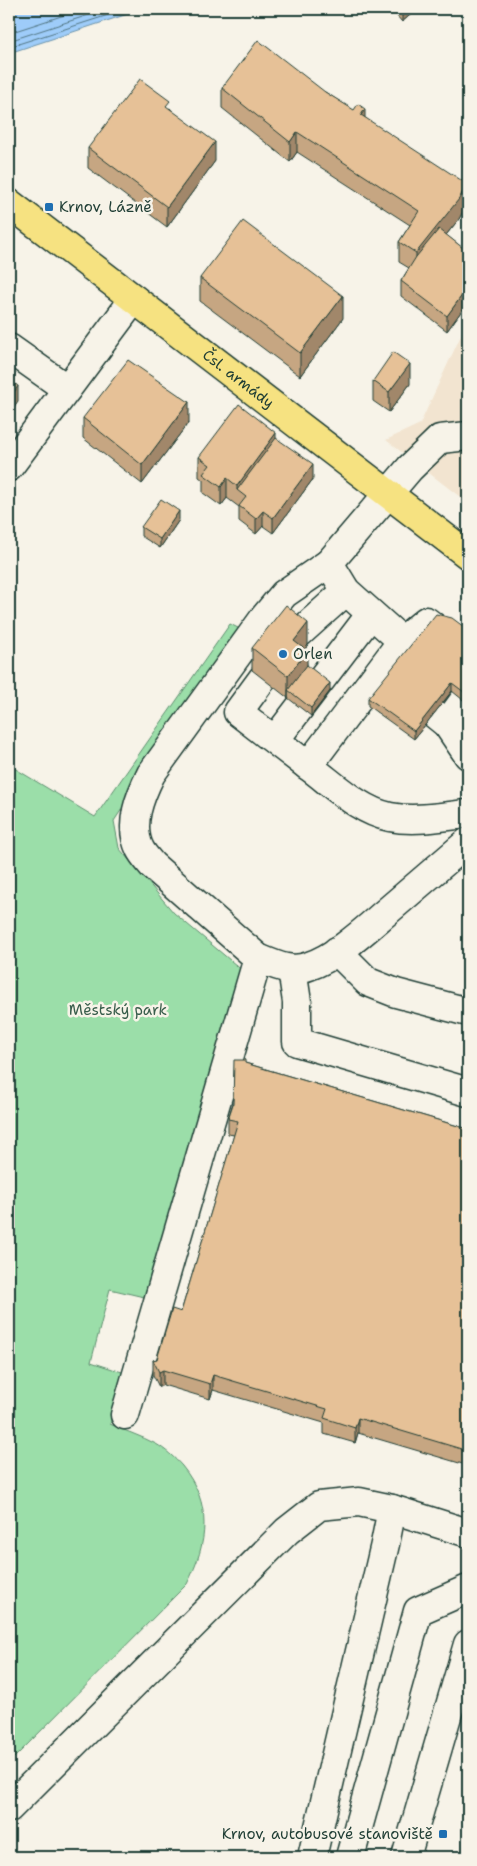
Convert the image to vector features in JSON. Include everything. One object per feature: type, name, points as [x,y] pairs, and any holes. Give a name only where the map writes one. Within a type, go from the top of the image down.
[{"type":"main road","name":"Čsl. armády","points":[[9,203],[468,556]]},
{"type":"lane","points":[[9,467],[134,300]]},
{"type":"lane","points":[[9,348],[67,389]]},
{"type":"lane","points":[[468,436],[440,439],[410,468],[329,563],[284,594],[264,618],[151,774],[142,791],[136,813],[135,831],[140,849],[152,865],[258,958],[276,966],[292,969],[309,967],[359,935],[468,842]]},
{"type":"lane","points":[[329,563],[346,591],[402,641]]},
{"type":"lane","points":[[296,636],[346,591]]},
{"type":"lane","points":[[275,740],[372,614]]},
{"type":"lane","points":[[308,766],[402,641],[426,620],[468,654]]},
{"type":"lane","points":[[380,669],[447,724],[468,754]]},
{"type":"lane","points":[[263,678],[238,712],[365,808],[390,817],[421,818],[468,814]]},
{"type":"lane","points":[[447,724],[468,695]]},
{"type":"lane","points":[[337,950],[368,982],[396,993],[468,1012]]},
{"type":"lane","points":[[126,1415],[258,958]]},
{"type":"lane","points":[[292,969],[297,1002],[297,1042],[468,1092]]},
{"type":"lane","points":[[9,1808],[275,1543],[319,1506],[359,1502],[392,1509],[468,1532]]},
{"type":"lane","points":[[312,1857],[392,1509]]},
{"type":"lane","points":[[350,1857],[418,1611],[468,1589]]},
{"type":"lane","points":[[406,1857],[468,1644]]},
{"type":"shaded area","points":[[468,320],[468,503],[386,440],[420,424]]},
{"type":"green space","name":"Městský park","points":[[230,624],[240,629],[114,821],[119,848],[174,913],[243,971],[148,1298],[110,1289],[91,1362],[125,1373],[110,1424],[145,1438],[163,1448],[182,1466],[192,1480],[199,1495],[203,1509],[203,1539],[194,1569],[187,1584],[9,1763],[9,765],[95,817]]},
{"type":"water","points":[[9,9],[143,9],[9,53]]},
{"type":"building","points":[[258,40],[325,92],[354,110],[358,104],[365,109],[361,115],[467,184],[459,199],[416,253],[399,242],[419,211],[297,132],[290,142],[222,88]]},
{"type":"building","points":[[140,79],[170,101],[166,106],[215,142],[167,207],[88,148]]},
{"type":"building","points":[[243,221],[343,296],[300,353],[200,278]]},
{"type":"building","points":[[439,229],[468,252],[468,287],[447,316],[401,281],[416,257]]},
{"type":"building","points":[[393,352],[410,364],[389,392],[373,381]]},
{"type":"building","points":[[128,360],[189,402],[142,465],[83,418]]},
{"type":"building","points":[[9,379],[18,386],[9,399]]},
{"type":"building","points":[[239,404],[276,433],[237,486],[227,478],[221,487],[203,474],[210,465],[199,457]]},
{"type":"building","points":[[276,438],[313,464],[273,518],[263,511],[256,519],[239,506],[246,497],[237,490]]},
{"type":"building","points":[[161,499],[179,511],[160,539],[141,527]]},
{"type":"building","points":[[286,605],[308,623],[294,641],[307,651],[288,676],[252,648]]},
{"type":"building","points":[[436,614],[452,618],[468,630],[468,695],[452,683],[414,731],[368,698]]},
{"type":"building","name":"Orlen","points":[[307,665],[330,683],[311,708],[288,690]]},
{"type":"building","points":[[234,1060],[245,1060],[245,1063],[468,1129],[468,1451],[358,1418],[355,1428],[324,1418],[327,1409],[213,1375],[210,1384],[163,1370],[159,1372],[153,1360],[157,1359],[172,1309],[181,1312],[238,1121],[228,1119],[233,1104]]},
{"type":"place","name":"Krnov, Lázně","points":[[49,207]]},
{"type":"place","name":"Orlen","points":[[283,654]]},
{"type":"place","name":"Krnov, autobusové stanoviště","points":[[443,1834]]}]
